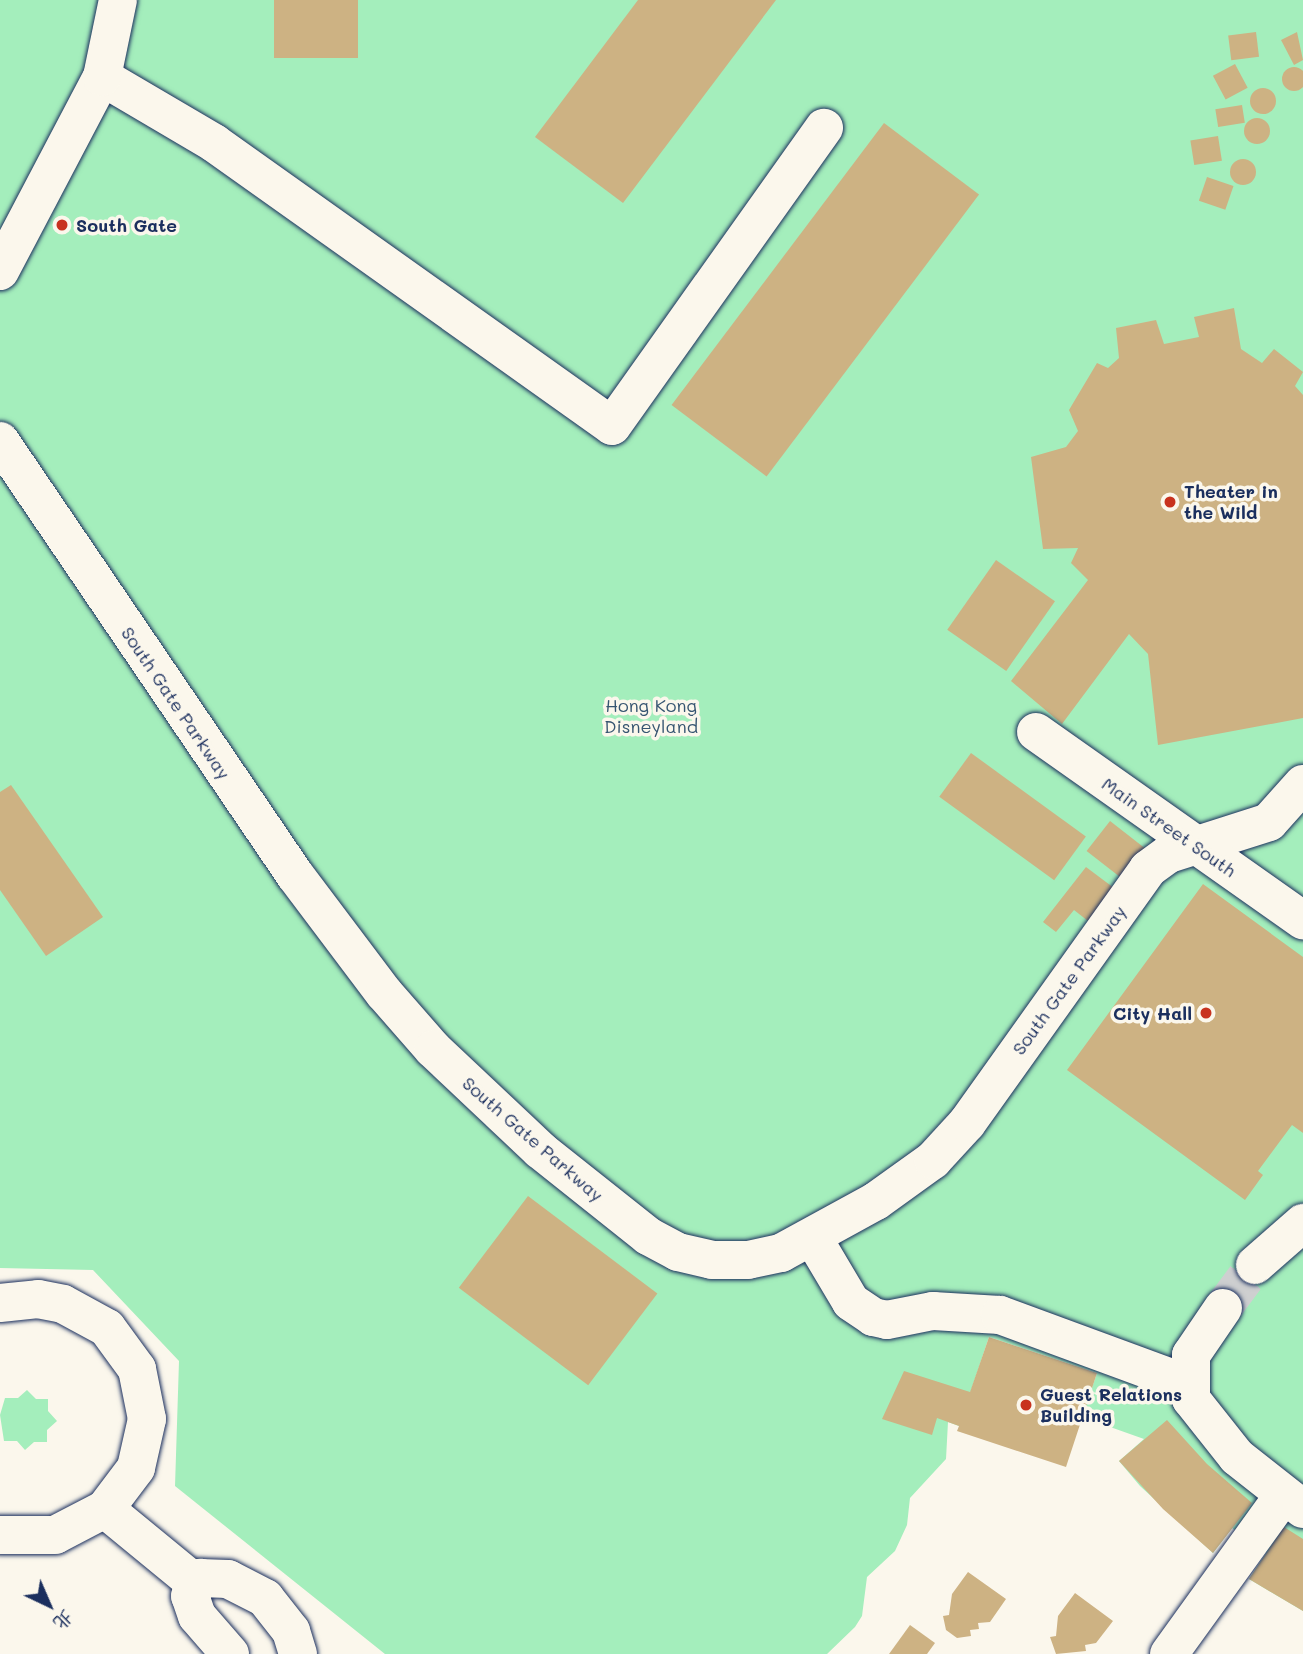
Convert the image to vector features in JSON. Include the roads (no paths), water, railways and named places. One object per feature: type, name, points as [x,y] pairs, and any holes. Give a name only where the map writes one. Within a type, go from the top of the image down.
[{"type":"street","points":[[5,251],[102,77],[118,0]]},
{"type":"street","points":[[102,77],[214,143],[612,426],[824,128]]},
{"type":"street","name":"South Gate Parkway","points":[[0,441],[337,936],[424,1040],[485,1101],[648,1236],[678,1252],[712,1260],[747,1260],[781,1253],[813,1238],[933,1160],[967,1122],[1148,869],[1169,854],[1269,822],[1303,784]]},
{"type":"street","name":"Main Street South","points":[[1037,732],[1303,920]]},
{"type":"street","points":[[1255,1265],[1303,1223]]},
{"type":"street","points":[[813,1238],[851,1301],[873,1317],[966,1311],[1000,1315],[1188,1384]]},
{"type":"street","points":[[0,1303],[38,1299],[86,1314],[116,1338],[137,1369],[145,1394],[144,1444],[136,1468],[105,1509],[55,1535],[0,1535]]},
{"type":"street","points":[[1169,1654],[1293,1502],[1217,1436],[1198,1413],[1188,1384],[1197,1343],[1223,1308]]},
{"type":"street","points":[[105,1509],[195,1583]]},
{"type":"street","points":[[230,1654],[197,1616],[190,1596],[195,1583],[207,1576],[228,1579],[265,1598],[291,1631],[298,1654]]},
{"type":"tunnel","points":[[1223,1308],[1255,1265]]},
{"type":"place","name":"South Gate","points":[[62,225]]},
{"type":"place","name":"Theater in the Wild","points":[[1170,502]]},
{"type":"place","name":"City Hall","points":[[1206,1013]]},
{"type":"place","name":"Guest Relations Building","points":[[1026,1405]]},
{"type":"park label","name":"Hong Kong Disneyland","points":[[651,716]]}]
